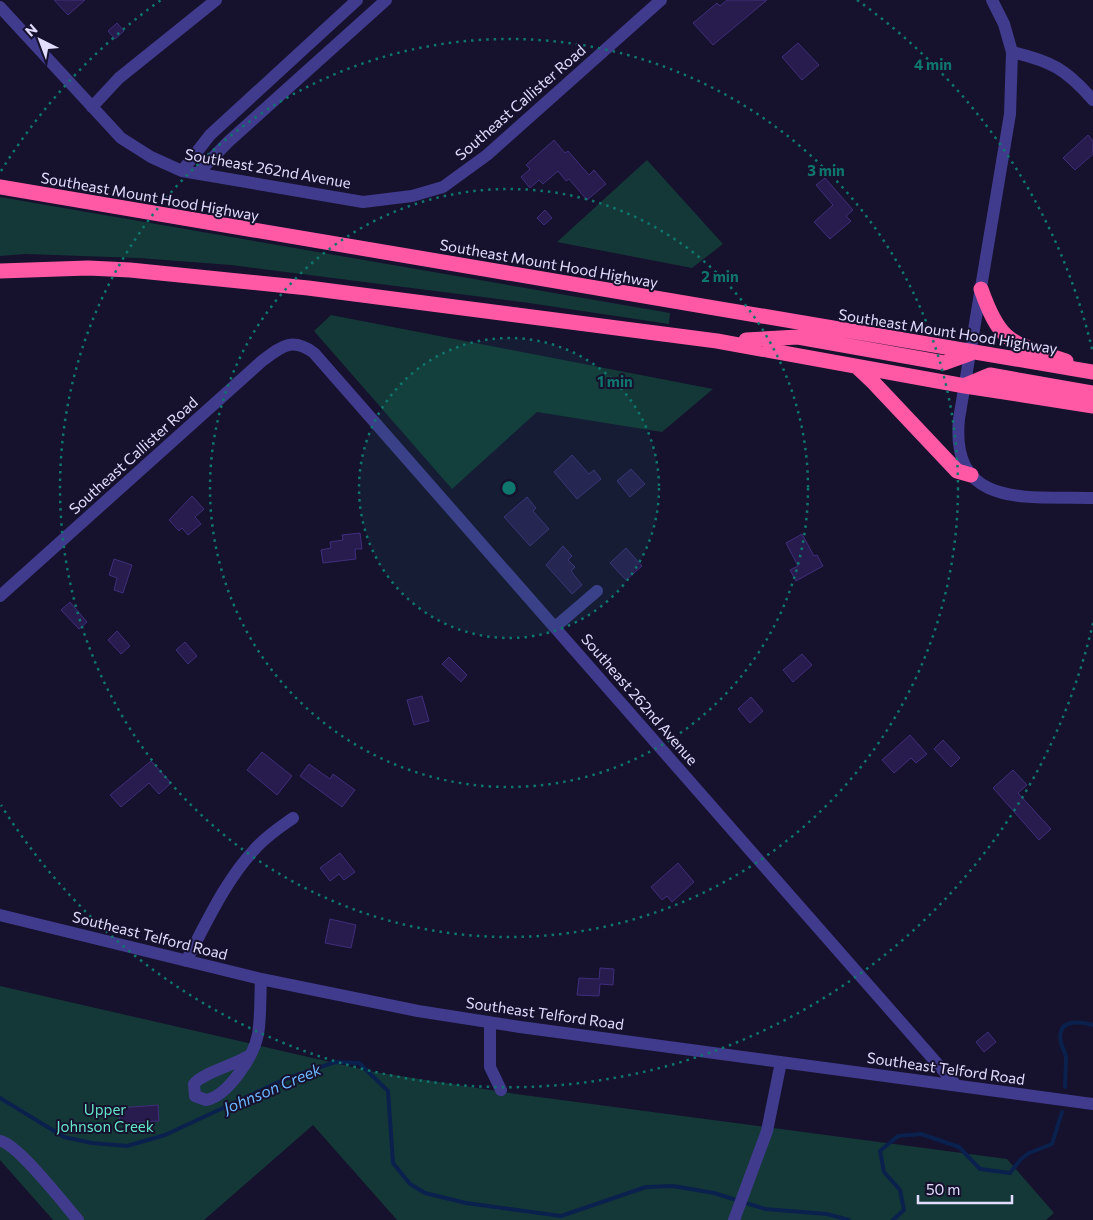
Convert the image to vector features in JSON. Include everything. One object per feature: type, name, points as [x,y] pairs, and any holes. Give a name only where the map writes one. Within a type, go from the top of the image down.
[{"type":"highway","name":"Southeast Mount Hood Highway","points":[[0,187],[970,353],[1093,372]]},
{"type":"highway","points":[[0,271],[96,268],[224,278],[717,341],[965,386],[1093,406]]},
{"type":"highway","points":[[982,289],[994,322],[1010,339],[1033,350],[1093,372]]},
{"type":"highway","points":[[717,341],[798,338],[944,363],[970,353]]},
{"type":"highway","points":[[855,365],[956,471],[971,475]]},
{"type":"highway","points":[[965,386],[990,375],[1093,393]]},
{"type":"street","points":[[92,107],[119,78],[216,0]]},
{"type":"street","points":[[182,170],[210,135],[357,0]]},
{"type":"street","points":[[198,173],[228,142],[386,0]]},
{"type":"street","name":"Southeast Callister Road","points":[[385,200],[412,196],[443,187],[487,155],[661,0]]},
{"type":"street","points":[[992,0],[1004,24],[1012,52],[1010,114],[957,436],[960,455],[971,475],[978,483],[997,493],[1093,498]]},
{"type":"street","name":"Southeast 262nd Avenue","points":[[0,7],[121,138],[151,157],[182,170],[198,173],[363,202],[385,200]]},
{"type":"street","points":[[1012,52],[1041,58],[1064,71],[1093,100]]},
{"type":"street","name":"Southeast 262nd Avenue","points":[[292,344],[302,345],[314,353],[956,1086]]},
{"type":"street","name":"Southeast Callister Road","points":[[0,596],[262,361],[280,348],[292,344]]},
{"type":"street","points":[[555,627],[597,591]]},
{"type":"street","points":[[186,962],[243,862],[264,839],[293,818]]},
{"type":"street","name":"Southeast Telford Road","points":[[0,915],[186,962],[351,999],[490,1023],[1093,1104]]},
{"type":"street","points":[[250,1055],[258,1034],[261,979]]},
{"type":"street","points":[[490,1023],[490,1067],[501,1090]]},
{"type":"street","points":[[734,1220],[770,1124],[781,1062]]},
{"type":"street","points":[[0,1141],[5,1141],[26,1159],[78,1220]]},
{"type":"green space","points":[[647,160],[723,244],[692,268],[557,242]]},
{"type":"green space","points":[[0,197],[670,313],[669,324],[529,303],[231,265],[139,258],[25,254],[0,256]]},
{"type":"green space","points":[[331,315],[713,389],[662,432],[537,412],[452,489],[314,331]]},
{"type":"green space","name":"Upper Johnson Creek","points":[[0,986],[374,1072],[516,1094],[1007,1159],[1054,1213],[1046,1220],[397,1220],[313,1125],[204,1220],[53,1220],[0,1160]]},
{"type":"building","points":[[54,0],[85,0],[68,15]]},
{"type":"building","points":[[727,0],[767,0],[713,45],[693,23],[717,3],[720,6]]},
{"type":"building","points":[[117,23],[124,31],[115,39],[108,31]]},
{"type":"building","points":[[798,43],[819,65],[802,80],[782,57]]},
{"type":"building","points":[[1088,135],[1093,141],[1093,154],[1075,170],[1063,158]]},
{"type":"building","points":[[554,140],[565,153],[568,151],[589,175],[594,170],[606,184],[587,200],[569,179],[566,181],[558,171],[543,184],[539,180],[530,188],[521,177],[530,169],[526,165]]},
{"type":"building","points":[[825,178],[853,210],[846,216],[851,221],[830,239],[814,222],[833,205],[816,185]]},
{"type":"building","points":[[545,210],[552,218],[544,225],[537,218]]},
{"type":"building","points":[[572,455],[589,474],[594,470],[601,479],[577,499],[554,472]]},
{"type":"building","points":[[631,469],[645,484],[630,497],[617,481]]},
{"type":"building","points":[[192,496],[204,509],[195,517],[201,524],[188,535],[182,528],[179,531],[169,520]]},
{"type":"building","points":[[527,497],[536,508],[533,511],[549,529],[530,546],[504,517]]},
{"type":"building","points":[[360,533],[362,549],[355,549],[356,559],[323,563],[321,550],[331,548],[330,542],[343,540],[342,535]]},
{"type":"building","points":[[802,534],[814,556],[817,555],[823,566],[796,581],[790,570],[798,566],[786,543]]},
{"type":"building","points":[[563,546],[572,556],[568,560],[575,567],[571,571],[582,585],[572,594],[546,565]]},
{"type":"building","points":[[626,548],[642,566],[626,580],[610,563]]},
{"type":"building","points":[[114,559],[132,565],[123,593],[114,590],[117,578],[109,575]]},
{"type":"building","points":[[70,602],[87,622],[79,629],[61,610]]},
{"type":"building","points":[[117,631],[130,646],[121,654],[108,640]]},
{"type":"building","points":[[185,642],[197,656],[188,664],[176,650]]},
{"type":"building","points":[[802,654],[812,665],[793,682],[783,670]]},
{"type":"building","points":[[449,657],[467,675],[461,682],[442,664]]},
{"type":"building","points":[[422,696],[429,721],[414,725],[407,700]]},
{"type":"building","points":[[751,697],[763,711],[750,723],[738,709]]},
{"type":"building","points":[[910,735],[927,754],[916,763],[911,758],[894,773],[882,760]]},
{"type":"building","points":[[943,740],[960,758],[951,767],[934,749]]},
{"type":"building","points":[[262,752],[292,776],[277,795],[247,770]]},
{"type":"building","points":[[151,761],[171,783],[159,794],[149,783],[121,807],[110,795]]},
{"type":"building","points":[[309,764],[330,779],[333,774],[355,790],[342,807],[300,776]]},
{"type":"building","points":[[1013,770],[1027,785],[1018,793],[1051,829],[1039,840],[993,788]]},
{"type":"building","points":[[340,853],[355,872],[344,880],[339,874],[330,881],[320,868]]},
{"type":"building","points":[[678,863],[694,882],[672,902],[667,896],[662,900],[651,887]]},
{"type":"building","points":[[330,919],[356,925],[351,948],[325,943]]},
{"type":"building","points":[[600,968],[614,969],[613,985],[600,984],[599,996],[577,995],[579,978],[599,979]]},
{"type":"building","points":[[988,1032],[996,1042],[984,1052],[976,1042]]},
{"type":"building","points":[[158,1105],[159,1121],[120,1123],[119,1108]]},
{"type":"waterway","name":"Johnson Creek","points":[[1065,1087],[1066,1058],[1061,1043],[1060,1035],[1062,1030],[1065,1026],[1075,1023],[1093,1025]]},
{"type":"waterway","name":"Johnson Creek","points":[[0,1098],[64,1137],[92,1143],[127,1146],[165,1135],[283,1080],[335,1062],[359,1063],[388,1091],[393,1163],[410,1184],[425,1193],[466,1203],[561,1216],[646,1187],[673,1186],[714,1193],[765,1209],[827,1214],[849,1220]]},
{"type":"waterway","name":"Johnson Creek","points":[[893,1220],[904,1210],[900,1190],[884,1172],[880,1151],[898,1136],[921,1134],[959,1147],[980,1169],[1010,1173],[1021,1159],[1029,1153],[1052,1144],[1062,1112]]}]
